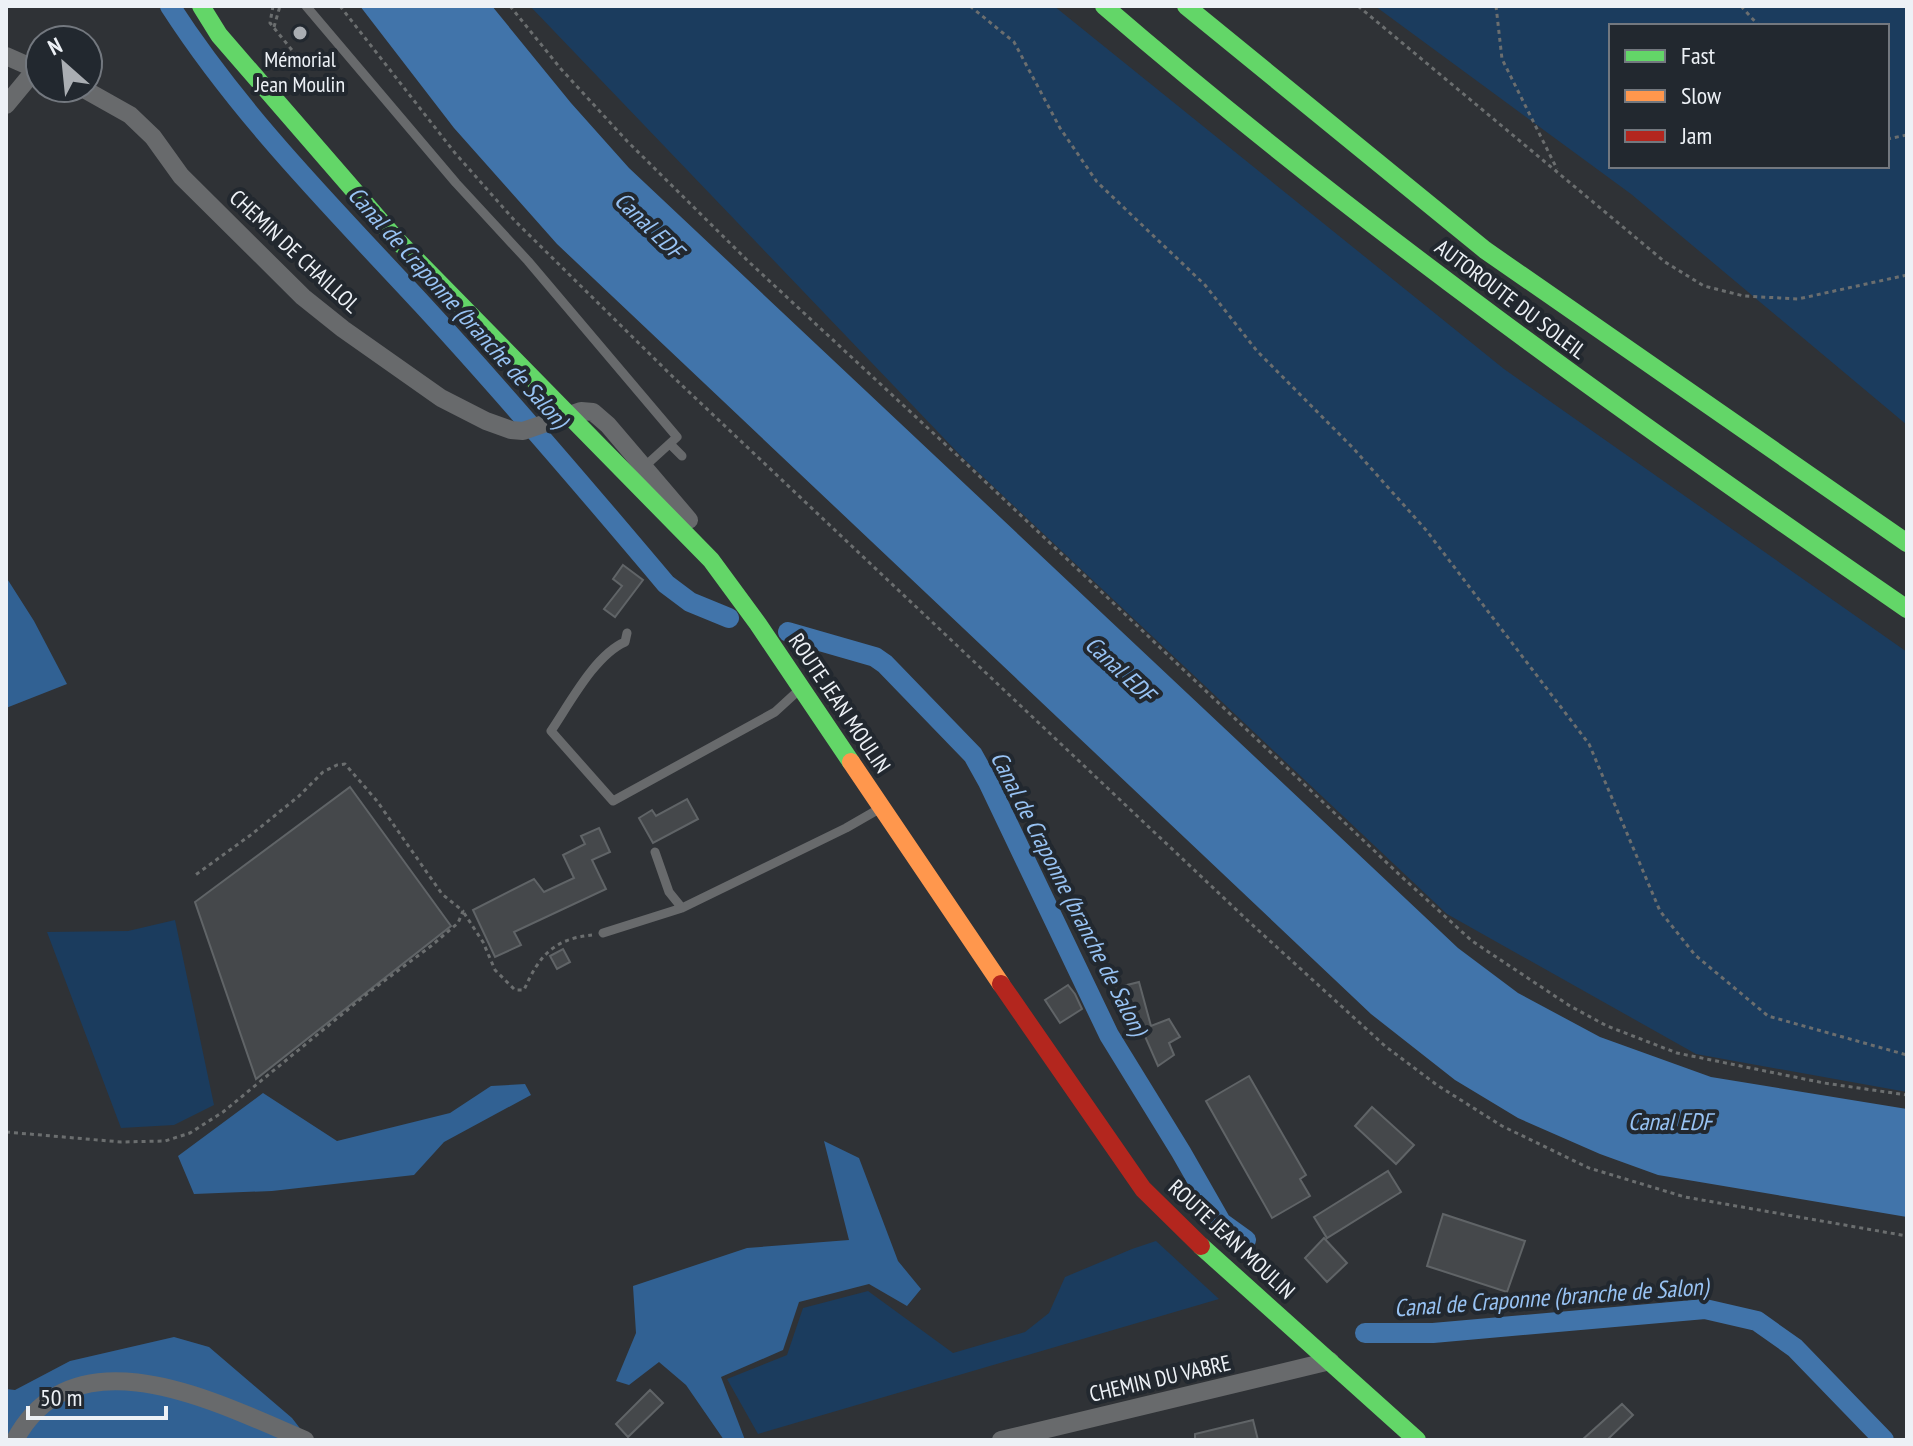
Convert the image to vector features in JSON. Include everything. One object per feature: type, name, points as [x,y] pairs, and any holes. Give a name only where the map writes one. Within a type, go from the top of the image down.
[{"type":"main road","name":"ROUTE JEAN MOULIN","points":[[201,6],[219,35],[396,239],[711,560],[1143,1189],[1175,1222],[1417,1440]]},
{"type":"main road","name":"AUTOROUTE DU SOLEIL","points":[[1104,6],[1227,112],[1472,302],[1696,464],[1907,609]]},
{"type":"main road","name":"AUTOROUTE DU SOLEIL","points":[[1186,6],[1485,250],[1907,543]]},
{"type":"street","points":[[6,105],[24,85]]},
{"type":"street","name":"CHEMIN DE CHAILLOL","points":[[104,100],[130,115],[153,137],[181,176],[303,297],[441,398],[511,430],[523,431],[569,416]]},
{"type":"street","points":[[569,416],[581,411],[593,412],[704,538],[733,591]]},
{"type":"street","name":"CHEMIN DU VABRE","points":[[1001,1440],[1330,1361]]},
{"type":"street","points":[[15,1440],[40,1408],[68,1389],[99,1381],[122,1380],[133,1380],[216,1403],[305,1440]]},
{"type":"lane","points":[[306,6],[677,437],[644,467]]},
{"type":"lane","points":[[670,444],[682,456]]},
{"type":"lane","points":[[627,633],[625,642],[614,647],[589,675],[551,731],[613,801],[775,712],[801,688]]},
{"type":"lane","points":[[603,933],[682,908],[882,808]]},
{"type":"lane","points":[[655,852],[669,892],[682,908]]},
{"type":"path","points":[[273,6],[270,23],[300,60],[326,55]]},
{"type":"path","points":[[274,27],[280,6]]},
{"type":"path","points":[[340,6],[455,153],[526,232],[670,374],[1246,919],[1385,1046],[1437,1085],[1502,1126],[1589,1168],[1685,1197],[1907,1236]]},
{"type":"path","points":[[510,6],[561,69],[749,262],[1472,941],[1570,1006],[1607,1026],[1677,1053],[1824,1083],[1907,1095]]},
{"type":"path","points":[[970,6],[1014,42],[1060,128],[1097,182],[1205,285],[1257,351],[1353,448],[1426,530],[1589,744],[1660,911],[1695,955],[1768,1016],[1907,1055]]},
{"type":"path","points":[[1358,6],[1665,262],[1704,286],[1744,296],[1798,299],[1907,275]]},
{"type":"path","points":[[1496,6],[1502,59],[1559,172]]},
{"type":"path","points":[[1741,6],[1757,24]]},
{"type":"path","points":[[194,876],[252,834],[323,772],[345,764],[377,801],[442,894],[463,911],[483,942],[495,970],[515,990],[524,990],[535,964],[549,951],[572,937],[603,933]]},
{"type":"path","points":[[6,1132],[121,1142],[165,1141],[190,1133],[223,1112],[368,993],[431,946],[458,923],[463,911]]},
{"type":"shaded area","points":[[530,6],[1054,6],[1504,369],[1907,652],[1907,1092],[1696,1054],[1447,914],[962,457]]},
{"type":"shaded area","points":[[1375,6],[1907,6],[1907,425],[1631,194]]},
{"type":"shaded area","points":[[6,577],[34,621],[67,684],[6,708]]},
{"type":"shaded area","points":[[175,920],[214,1105],[174,1125],[121,1128],[47,932],[128,931]]},
{"type":"shaded area","points":[[525,1084],[531,1095],[444,1142],[414,1175],[272,1191],[194,1194],[178,1156],[263,1093],[337,1141],[450,1113],[491,1086]]},
{"type":"shaded area","points":[[824,1141],[859,1158],[898,1261],[921,1289],[907,1306],[869,1284],[799,1302],[783,1350],[721,1377],[745,1440],[724,1440],[686,1385],[659,1362],[629,1385],[616,1381],[636,1333],[633,1286],[747,1248],[849,1240]]},
{"type":"shaded area","points":[[1156,1241],[1219,1299],[758,1434],[727,1379],[787,1355],[803,1308],[868,1291],[953,1353],[1025,1332],[1049,1313],[1065,1277]]},
{"type":"shaded area","points":[[174,1337],[209,1347],[292,1418],[309,1440],[6,1440],[6,1389],[15,1390],[70,1361]]},
{"type":"water","name":"Canal EDF","points":[[360,6],[492,6],[629,168],[1458,948],[1518,993],[1600,1037],[1711,1077],[1907,1109],[1907,1217],[1658,1175],[1600,1154],[1518,1118],[1455,1080],[1371,1014],[557,244],[454,128]]},
{"type":"building","points":[[623,565],[643,580],[615,617],[604,609],[622,586],[613,579]]},
{"type":"building","points":[[350,787],[451,926],[256,1079],[195,902]]},
{"type":"building","points":[[687,799],[698,819],[653,843],[639,818],[652,810],[656,816]]},
{"type":"building","points":[[599,828],[610,852],[592,860],[606,889],[514,932],[521,945],[495,957],[473,910],[534,879],[544,892],[574,878],[563,855],[585,844],[581,836]]},
{"type":"building","points":[[563,949],[570,962],[557,969],[550,956]]},
{"type":"building","points":[[1139,982],[1151,1026],[1169,1019],[1180,1037],[1169,1043],[1174,1055],[1158,1066],[1123,986]]},
{"type":"building","points":[[1068,985],[1082,1009],[1060,1023],[1045,1000]]},
{"type":"building","points":[[1249,1076],[1306,1175],[1300,1179],[1310,1196],[1272,1218],[1206,1101]]},
{"type":"building","points":[[1372,1107],[1414,1145],[1396,1164],[1355,1126]]},
{"type":"building","points":[[1388,1171],[1401,1192],[1327,1238],[1314,1217]]},
{"type":"building","points":[[1443,1214],[1525,1241],[1507,1292],[1427,1266]]},
{"type":"building","points":[[1324,1238],[1347,1263],[1327,1282],[1305,1258]]},
{"type":"building","points":[[650,1390],[663,1403],[628,1437],[616,1424]]},
{"type":"building","points":[[1622,1404],[1633,1415],[1607,1440],[1582,1440]]},
{"type":"building","points":[[1253,1420],[1258,1440],[1195,1440],[1195,1434]]},
{"type":"waterway","name":"Canal de Craponne (branche de Salon)","points":[[170,6],[257,123],[484,373],[666,584],[690,602],[729,618]]},
{"type":"waterway","name":"Canal de Craponne (branche de Salon)","points":[[788,632],[875,657],[973,755],[1109,1035],[1221,1222],[1246,1240]]},
{"type":"waterway","name":"Canal de Craponne (branche de Salon)","points":[[1365,1333],[1433,1333],[1705,1309],[1757,1321],[1795,1348],[1884,1440]]},
{"type":"traffic: fast","points":[[201,6],[219,35],[396,239],[711,560],[851,762]]},
{"type":"traffic: fast","points":[[1104,6],[1200,87],[1397,243],[1599,392],[1907,609]]},
{"type":"traffic: fast","points":[[1186,6],[1485,250],[1907,543]]},
{"type":"traffic: fast","points":[[1201,1246],[1417,1440]]},
{"type":"traffic: slow","points":[[851,762],[1001,984]]},
{"type":"traffic: jam","points":[[1001,984],[1143,1189],[1201,1246]]},
{"type":"place","name":"Mémorial Jean Moulin","points":[[300,33]]}]
